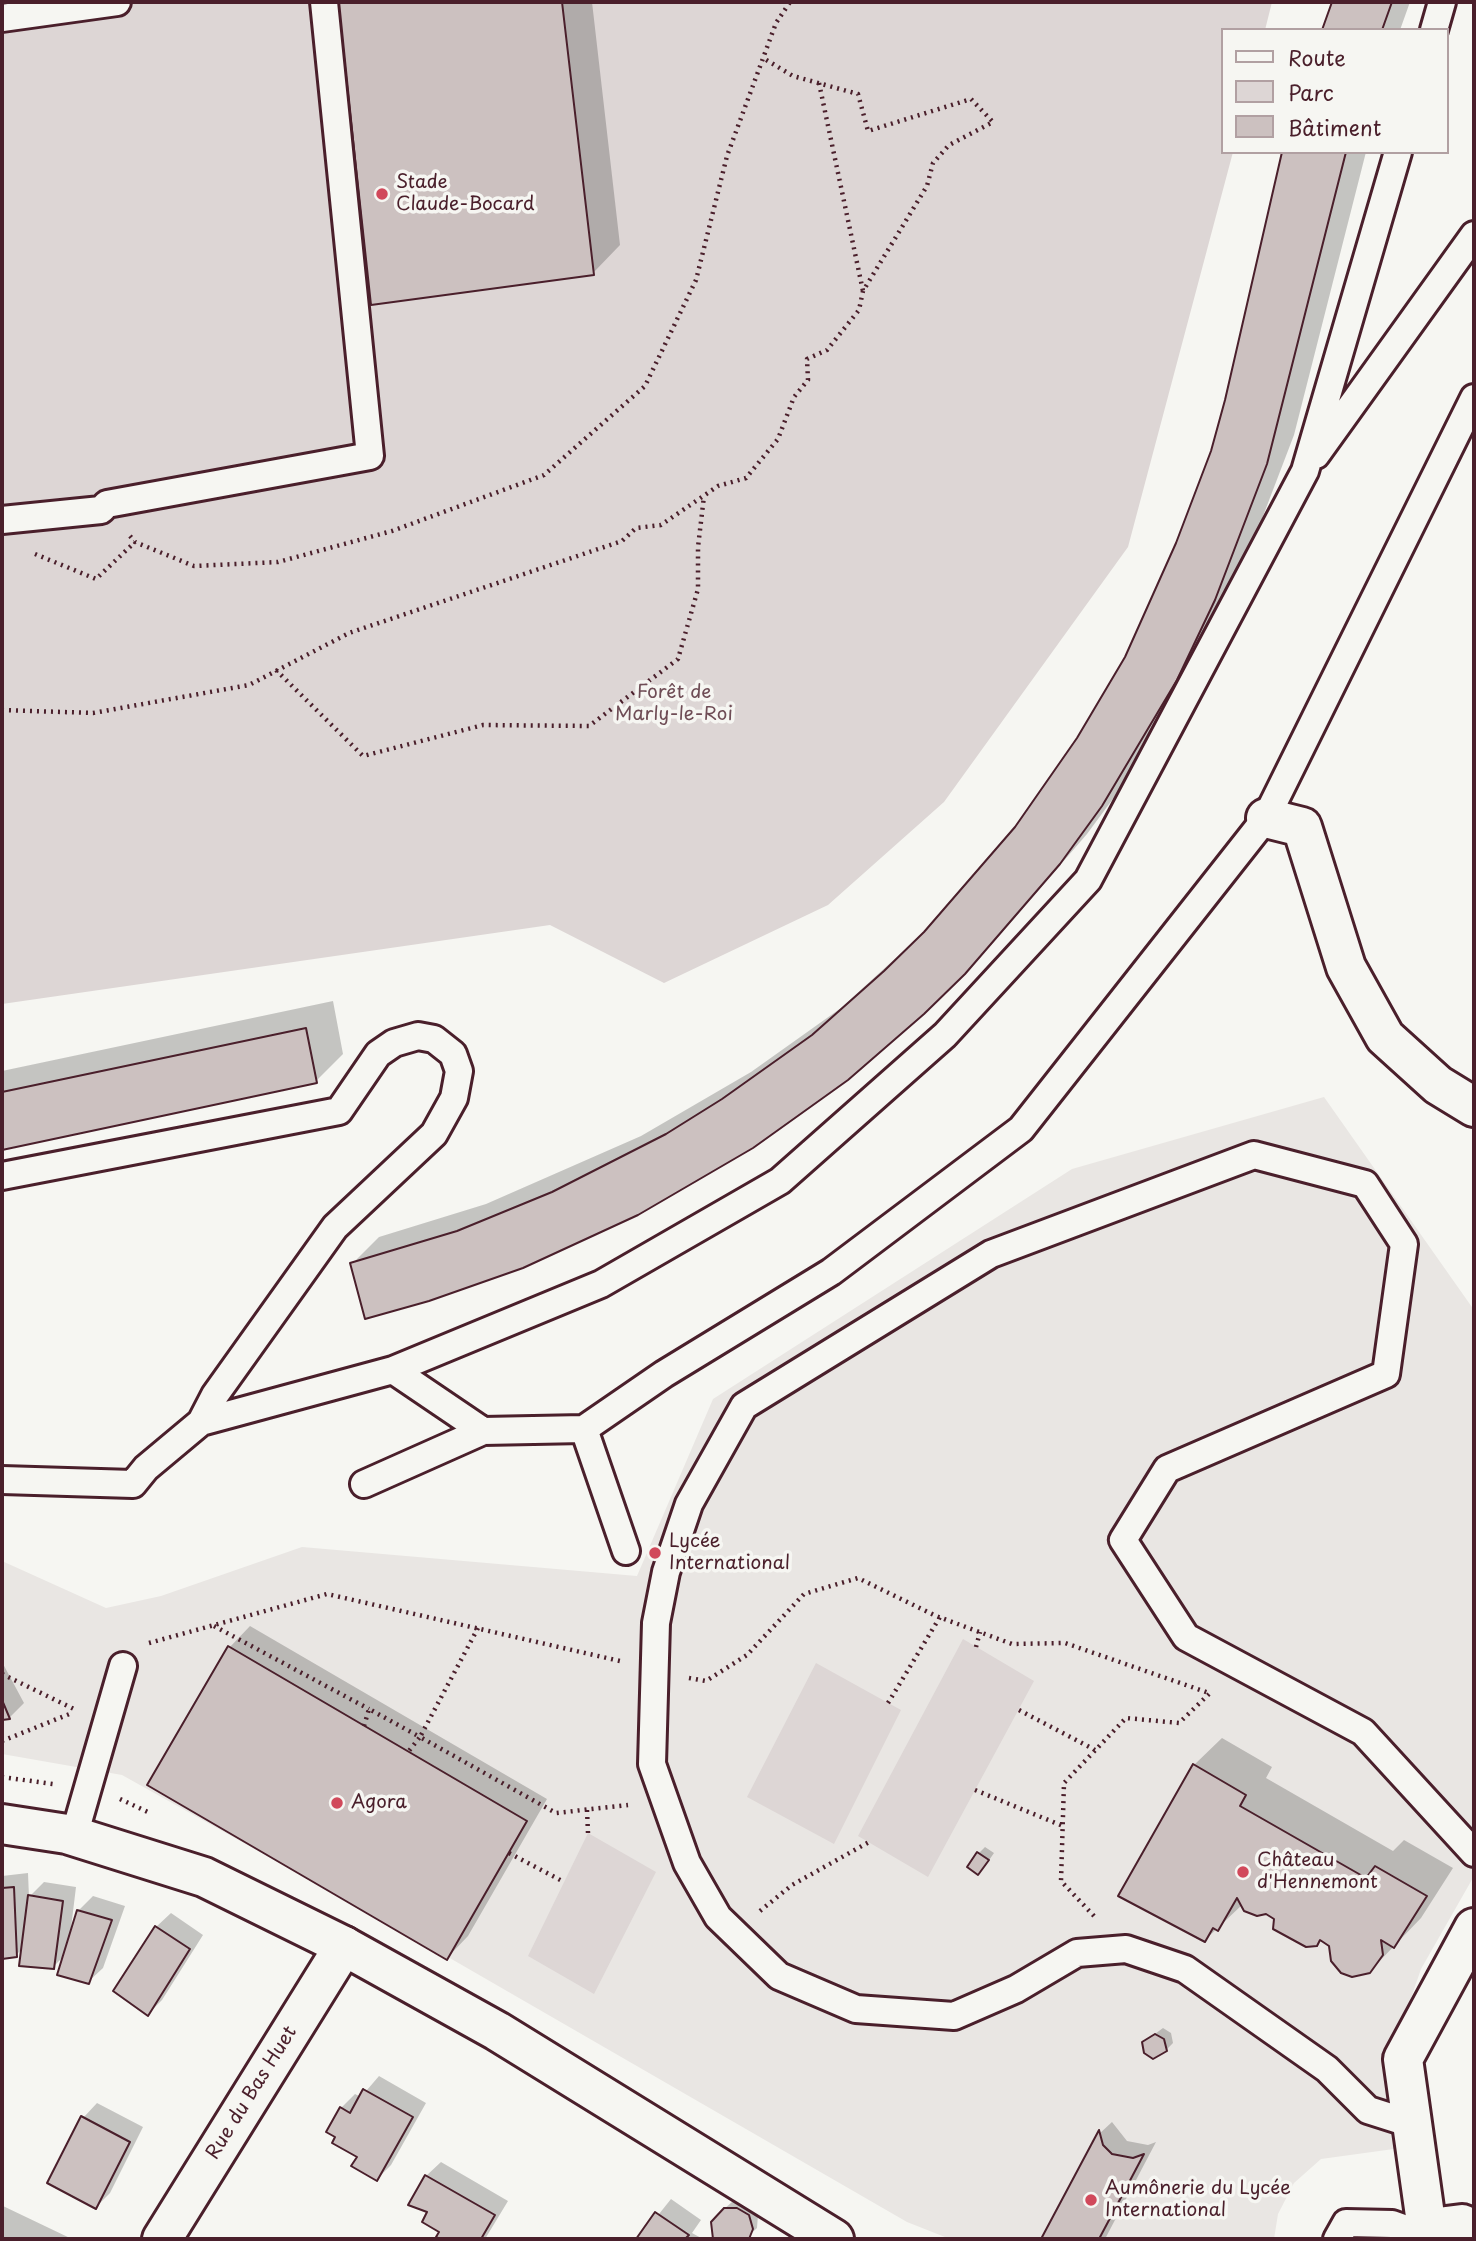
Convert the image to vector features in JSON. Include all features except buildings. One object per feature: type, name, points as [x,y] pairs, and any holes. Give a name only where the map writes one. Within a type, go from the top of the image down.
[{"type":"street","points":[[1266,818],[1302,827],[1346,967],[1385,1037],[1438,1085],[1474,1107]]},
{"type":"street","points":[[2,1824],[74,1836],[204,1877],[344,1946],[497,2031],[834,2239]]},
{"type":"street","points":[[1474,1928],[1403,2059],[1412,2123],[1411,2236],[1462,2224],[1474,2230]]},
{"type":"street","name":"Rue du Bas Huet","points":[[162,2239],[344,1946]]},
{"type":"lane","points":[[2,18],[117,2]]},
{"type":"lane","points":[[2,520],[101,510],[107,504],[370,456],[324,2]]},
{"type":"lane","points":[[1435,28],[1442,2]]},
{"type":"lane","points":[[1305,471],[1397,154]]},
{"type":"lane","points":[[201,1422],[393,1370],[601,1284],[780,1181],[945,1035],[1088,880],[1305,471],[1474,235]]},
{"type":"lane","points":[[365,1484],[483,1431],[584,1429],[664,1374],[831,1272],[1021,1129],[1266,818],[1474,398]]},
{"type":"lane","points":[[2,1176],[339,1111],[378,1054],[394,1043],[418,1036],[434,1039],[453,1054],[459,1071],[454,1098],[434,1134],[335,1227],[293,1290],[215,1395],[201,1422],[146,1468],[133,1484],[2,1480]]},
{"type":"lane","points":[[1412,2123],[1368,2110],[1327,2069],[1185,1969],[1126,1949],[1077,1953],[1016,1989],[954,2016],[856,2009],[779,1976],[718,1917],[687,1863],[652,1764],[656,1623],[666,1572],[689,1504],[744,1406],[990,1254],[1254,1155],[1365,1184],[1404,1244],[1385,1374],[1167,1469],[1123,1540],[1186,1637],[1363,1732],[1474,1853]]},
{"type":"lane","points":[[393,1370],[483,1431]]},
{"type":"lane","points":[[584,1429],[626,1551]]},
{"type":"lane","points":[[74,1836],[123,1666]]},
{"type":"lane","points":[[1337,2239],[1346,2223],[1411,2236]]},
{"type":"path","points":[[107,504],[135,542],[194,566],[278,562],[392,531],[544,475],[645,386],[696,280],[727,156],[776,23],[790,2]]},
{"type":"path","points":[[2,710],[93,713],[248,685],[349,633],[622,541],[636,528],[661,525],[718,486],[746,478],[778,439],[794,397],[807,380],[807,359],[827,350],[859,310],[863,291],[912,212],[926,186],[933,163],[949,145],[993,122],[971,99],[868,131],[858,94],[793,76],[763,58]]},
{"type":"path","points":[[819,83],[863,291]]},
{"type":"path","points":[[276,670],[363,756],[483,725],[589,726],[678,659],[698,589],[698,547],[704,495]]},
{"type":"path","points":[[25,550],[96,579],[135,542]]},
{"type":"path","points":[[123,1666],[146,1644],[327,1594],[706,1681],[747,1655],[804,1594],[858,1578],[940,1617],[1012,1644],[1065,1643],[1209,1693]]},
{"type":"path","points":[[888,1703],[940,1617]]},
{"type":"path","points":[[214,1626],[556,1813],[665,1801]]},
{"type":"path","points":[[408,1752],[420,1737],[478,1628]]},
{"type":"path","points":[[976,1647],[980,1632]]},
{"type":"path","points":[[1126,1949],[1060,1881],[1064,1783],[1126,1718],[1179,1723],[1238,1665]]},
{"type":"path","points":[[2,1674],[78,1711],[2,1741]]},
{"type":"path","points":[[364,1726],[369,1709]]},
{"type":"path","points":[[1019,1710],[1095,1750]]},
{"type":"path","points":[[975,1790],[1063,1826]]},
{"type":"path","points":[[587,1810],[588,1833]]},
{"type":"path","points":[[733,1932],[792,1885],[869,1842]]},
{"type":"path","points":[[509,1853],[564,1882]]},
{"type":"shaded area","points":[[1324,1097],[1474,1310],[1474,1876],[1421,1969],[1397,2038],[1401,2148],[1321,2159],[1294,2183],[1278,2214],[1274,2239],[950,2239],[907,2222],[448,1957],[122,1775],[2,1754],[2,1561],[106,1608],[161,1596],[302,1547],[637,1576],[713,1399],[1072,1169]]},
{"type":"green space","name":"Forêt de Marly-le-Roi","points":[[2,2],[1272,2],[1266,28],[1220,28],[1220,154],[1232,154],[1128,547],[944,802],[828,905],[664,983],[550,925],[2,1004]]},
{"type":"green space","points":[[963,1639],[1034,1681],[928,1877],[858,1836]]},
{"type":"green space","points":[[816,1663],[901,1710],[834,1844],[747,1797]]},
{"type":"green space","points":[[588,1833],[656,1872],[594,1994],[528,1956]]},
{"type":"place","name":"Stade Claude-Bocard","points":[[382,194]]},
{"type":"place","name":"Lycée International","points":[[655,1553]]},
{"type":"place","name":"Agora","points":[[337,1803]]},
{"type":"place","name":"Château d'Hennemont","points":[[1243,1872]]},
{"type":"place","name":"Aumônerie du Lycée International","points":[[1091,2200]]}]
